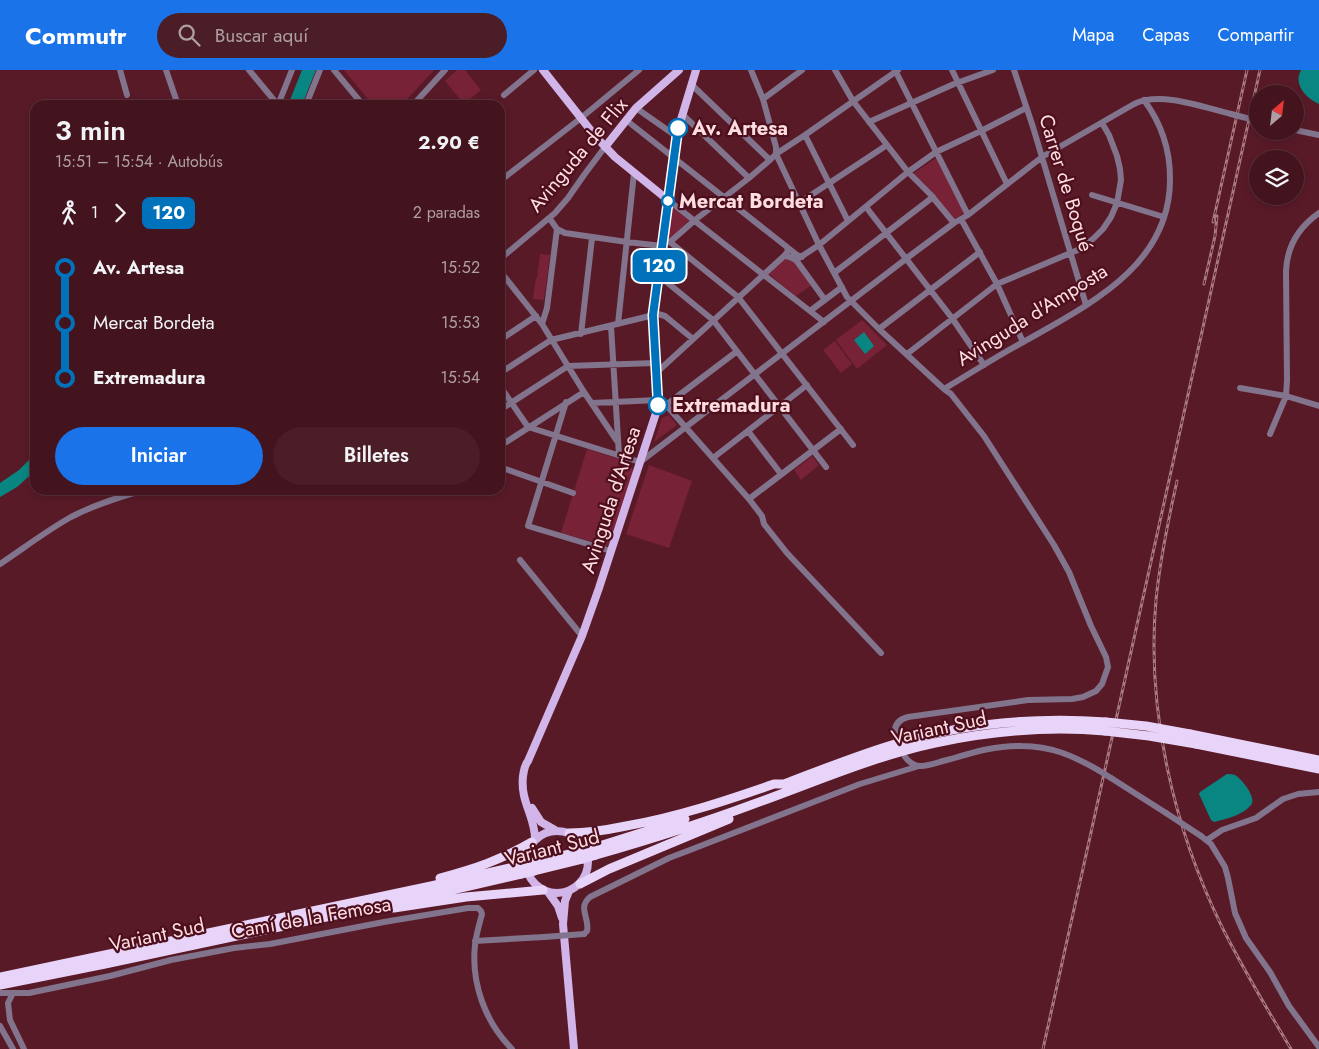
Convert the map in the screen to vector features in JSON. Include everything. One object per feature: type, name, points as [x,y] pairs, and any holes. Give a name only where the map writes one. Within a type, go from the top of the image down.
[{"type":"highway","points":[[569,833],[598,831],[652,822],[713,805],[774,784],[784,784],[895,744],[951,730],[1030,721],[1066,720],[1105,726],[1319,769]]},
{"type":"highway","points":[[1105,726],[1146,726],[1319,760]]},
{"type":"highway","name":"Variant Sud","points":[[594,851],[668,834],[876,760],[933,743],[986,734],[1105,726]]},
{"type":"highway","points":[[580,884],[614,867],[733,817],[866,766],[876,760]]},
{"type":"highway","name":"Variant Sud","points":[[0,985],[259,931],[582,855],[784,784]]},
{"type":"highway","points":[[0,977],[299,914],[304,910],[407,887],[474,868],[507,856],[534,841]]},
{"type":"highway","name":"Variant Sud","points":[[299,914],[520,870]]},
{"type":"highway","points":[[259,931],[267,933],[437,901],[480,895],[545,891]]},
{"type":"main road","points":[[543,70],[605,147],[668,200]]},
{"type":"main road","name":"Avinguda de Flix","points":[[605,147],[636,108],[679,70]]},
{"type":"main road","name":"Avinguda d'Artesa","points":[[528,761],[581,639],[658,410],[653,315],[665,243],[676,136],[696,70]]},
{"type":"main road","points":[[528,761],[522,787],[534,828],[534,841]]},
{"type":"main road","points":[[528,761],[527,790],[534,814]]},
{"type":"main road","points":[[522,787],[525,791],[528,806],[541,822],[555,830],[569,833],[581,841],[586,849],[588,858],[587,872],[580,884],[569,891],[557,893],[545,891]]},
{"type":"main road","points":[[555,830],[546,832],[534,841],[526,853],[526,866],[532,882],[545,891],[558,906],[564,924]]},
{"type":"main road","points":[[569,891],[565,902],[564,924],[574,1049]]},
{"type":"street","points":[[120,70],[127,95]]},
{"type":"street","points":[[166,70],[176,100]]},
{"type":"street","points":[[249,70],[274,100]]},
{"type":"street","points":[[280,100],[292,70]]},
{"type":"street","points":[[308,100],[320,70]]},
{"type":"street","points":[[334,70],[359,100]]},
{"type":"street","points":[[417,100],[445,70]]},
{"type":"street","points":[[504,95],[534,70]]},
{"type":"street","points":[[505,176],[581,118],[639,70]]},
{"type":"street","points":[[751,70],[763,98],[776,147],[776,154],[819,244],[847,297],[951,394],[984,436],[1054,544],[1069,572],[1106,657],[1108,667],[1102,684],[1096,691],[1083,697],[1028,700],[908,716],[896,724],[896,738]]},
{"type":"street","points":[[763,98],[802,70]]},
{"type":"street","points":[[836,70],[853,101],[869,122],[908,172],[933,197],[954,223]]},
{"type":"street","points":[[952,70],[1007,184]]},
{"type":"street","points":[[869,122],[958,82],[993,70]]},
{"type":"street","name":"Carrer de Boqué","points":[[1014,70],[1086,306]]},
{"type":"street","points":[[665,243],[749,178],[776,154],[896,71],[968,214]]},
{"type":"street","points":[[692,85],[770,160]]},
{"type":"street","points":[[505,393],[528,427],[640,462],[1042,157],[1134,104],[1144,100],[1172,100],[1249,119]]},
{"type":"street","name":"Avinguda d'Amposta","points":[[944,389],[1086,306],[1114,285],[1140,260],[1156,237],[1164,218],[1170,192],[1169,160],[1161,129],[1144,100]]},
{"type":"street","points":[[636,108],[676,136]]},
{"type":"street","points":[[784,256],[799,258],[936,152],[1026,108]]},
{"type":"street","points":[[682,114],[749,178]]},
{"type":"street","points":[[626,120],[797,255],[825,300]]},
{"type":"street","points":[[907,354],[997,284],[1080,249],[1103,229],[1117,203],[1121,180],[1113,144],[1102,123]]},
{"type":"street","points":[[1304,132],[1319,135]]},
{"type":"street","points":[[805,135],[848,221]]},
{"type":"street","points":[[799,203],[887,145]]},
{"type":"street","name":"Avinguda de Flix","points":[[505,254],[550,218],[568,198],[605,147]]},
{"type":"street","points":[[618,455],[613,366],[614,325],[627,242],[634,173]]},
{"type":"street","points":[[1092,195],[1164,218]]},
{"type":"street","points":[[834,273],[933,197]]},
{"type":"street","points":[[668,200],[824,322]]},
{"type":"street","points":[[866,206],[902,252],[910,256],[914,267],[984,365]]},
{"type":"street","points":[[1270,434],[1286,396],[1287,257],[1295,238],[1304,226],[1319,213]]},
{"type":"street","points":[[550,218],[557,229],[565,233],[627,242],[665,243],[738,297],[853,445]]},
{"type":"street","points":[[961,219],[997,284],[1023,342]]},
{"type":"street","points":[[542,324],[548,308],[557,229]]},
{"type":"street","points":[[581,334],[592,238]]},
{"type":"street","points":[[656,373],[784,256],[788,251],[787,248]]},
{"type":"street","points":[[879,328],[980,252]]},
{"type":"street","points":[[658,276],[713,320],[826,467]]},
{"type":"street","points":[[505,277],[542,324],[617,441]]},
{"type":"street","points":[[810,311],[842,287]]},
{"type":"street","points":[[505,370],[552,340],[658,314],[665,316],[693,339]]},
{"type":"street","points":[[505,337],[536,316]]},
{"type":"street","points":[[666,405],[736,352]]},
{"type":"street","points":[[505,407],[568,366],[613,366],[655,363]]},
{"type":"street","points":[[713,458],[807,385]]},
{"type":"street","points":[[1240,388],[1286,396],[1319,406]]},
{"type":"street","points":[[505,443],[584,392]]},
{"type":"street","points":[[592,403],[658,400],[666,405],[749,500],[762,516],[764,524],[787,553],[880,654]]},
{"type":"street","points":[[566,402],[528,526],[611,551]]},
{"type":"street","points":[[749,500],[841,429]]},
{"type":"street","points":[[748,431],[781,474]]},
{"type":"street","points":[[646,446],[656,450]]},
{"type":"street","points":[[505,470],[573,493]]},
{"type":"street","points":[[0,564],[40,536],[72,517],[129,495]]},
{"type":"street","points":[[520,560],[581,639]]},
{"type":"street","points":[[475,941],[584,934],[588,931],[584,909],[585,901],[662,861],[860,784],[919,766],[1000,747],[1024,746],[1045,748],[1059,751],[1098,770],[1204,838],[1215,850],[1225,867],[1235,912],[1246,938],[1270,972],[1289,1006],[1319,1047]]},
{"type":"street","points":[[905,757],[909,762],[919,766]]},
{"type":"street","points":[[1204,838],[1256,818],[1276,803],[1288,797],[1319,792]]},
{"type":"street","name":"Camí de la Femosa","points":[[0,994],[30,993],[110,976],[171,960],[270,944],[384,922],[478,908],[482,914],[475,941],[474,960],[480,996],[496,1030],[512,1049]]},
{"type":"street","points":[[13,994],[8,1003],[10,1020],[24,1049]]},
{"type":"street","points":[[0,1026],[13,1049]]},
{"type":"shaded area","points":[[344,70],[434,70],[407,100],[369,100]]},
{"type":"shaded area","points":[[457,70],[465,70],[481,90],[469,100],[461,100],[445,81]]},
{"type":"shaded area","points":[[936,158],[964,212],[953,220],[914,175],[914,173]]},
{"type":"shaded area","points":[[671,207],[689,220],[668,239],[666,237]]},
{"type":"shaded area","points":[[540,254],[550,255],[544,300],[533,299],[536,278],[542,279],[537,278]]},
{"type":"shaded area","points":[[784,260],[794,261],[812,285],[796,296],[769,274]]},
{"type":"shaded area","points":[[862,320],[887,345],[857,369],[836,340]]},
{"type":"shaded area","points":[[835,341],[852,364],[841,373],[823,350]]},
{"type":"shaded area","points":[[669,415],[677,425],[654,442],[662,418]]},
{"type":"shaded area","points":[[587,449],[629,462],[633,471],[608,546],[561,533]]},
{"type":"shaded area","points":[[812,456],[819,465],[801,480],[794,470]]},
{"type":"shaded area","points":[[649,465],[692,481],[669,548],[626,534]]},
{"type":"water","points":[[302,70],[316,70],[304,100],[290,100]]},
{"type":"water","points":[[1301,70],[1319,70],[1319,104],[1305,95],[1304,85],[1300,85],[1299,76]]},
{"type":"water","points":[[864,332],[874,346],[865,354],[854,340]]},
{"type":"water","points":[[30,459],[30,475],[17,487],[0,497],[0,483],[19,470]]},
{"type":"water","points":[[1227,774],[1235,775],[1241,780],[1250,793],[1252,802],[1248,808],[1239,814],[1214,822],[1211,820],[1199,794]]},
{"type":"railway","points":[[1213,222],[1247,70]]},
{"type":"railway","points":[[1043,1049],[1260,70]]},
{"type":"railway","points":[[1204,284],[1215,236],[1217,216]]},
{"type":"railway","points":[[1177,481],[1160,570],[1154,642],[1155,684],[1167,768],[1177,809],[1205,889],[1238,958],[1291,1049]]},
{"type":"bus line","name":"120","points":[[658,405],[653,315],[678,128]]},
{"type":"place","name":"Av. Artesa","points":[[678,128]]},
{"type":"place","name":"Mercat Bordeta","points":[[668,201]]},
{"type":"place","name":"Extremadura","points":[[658,405]]}]
